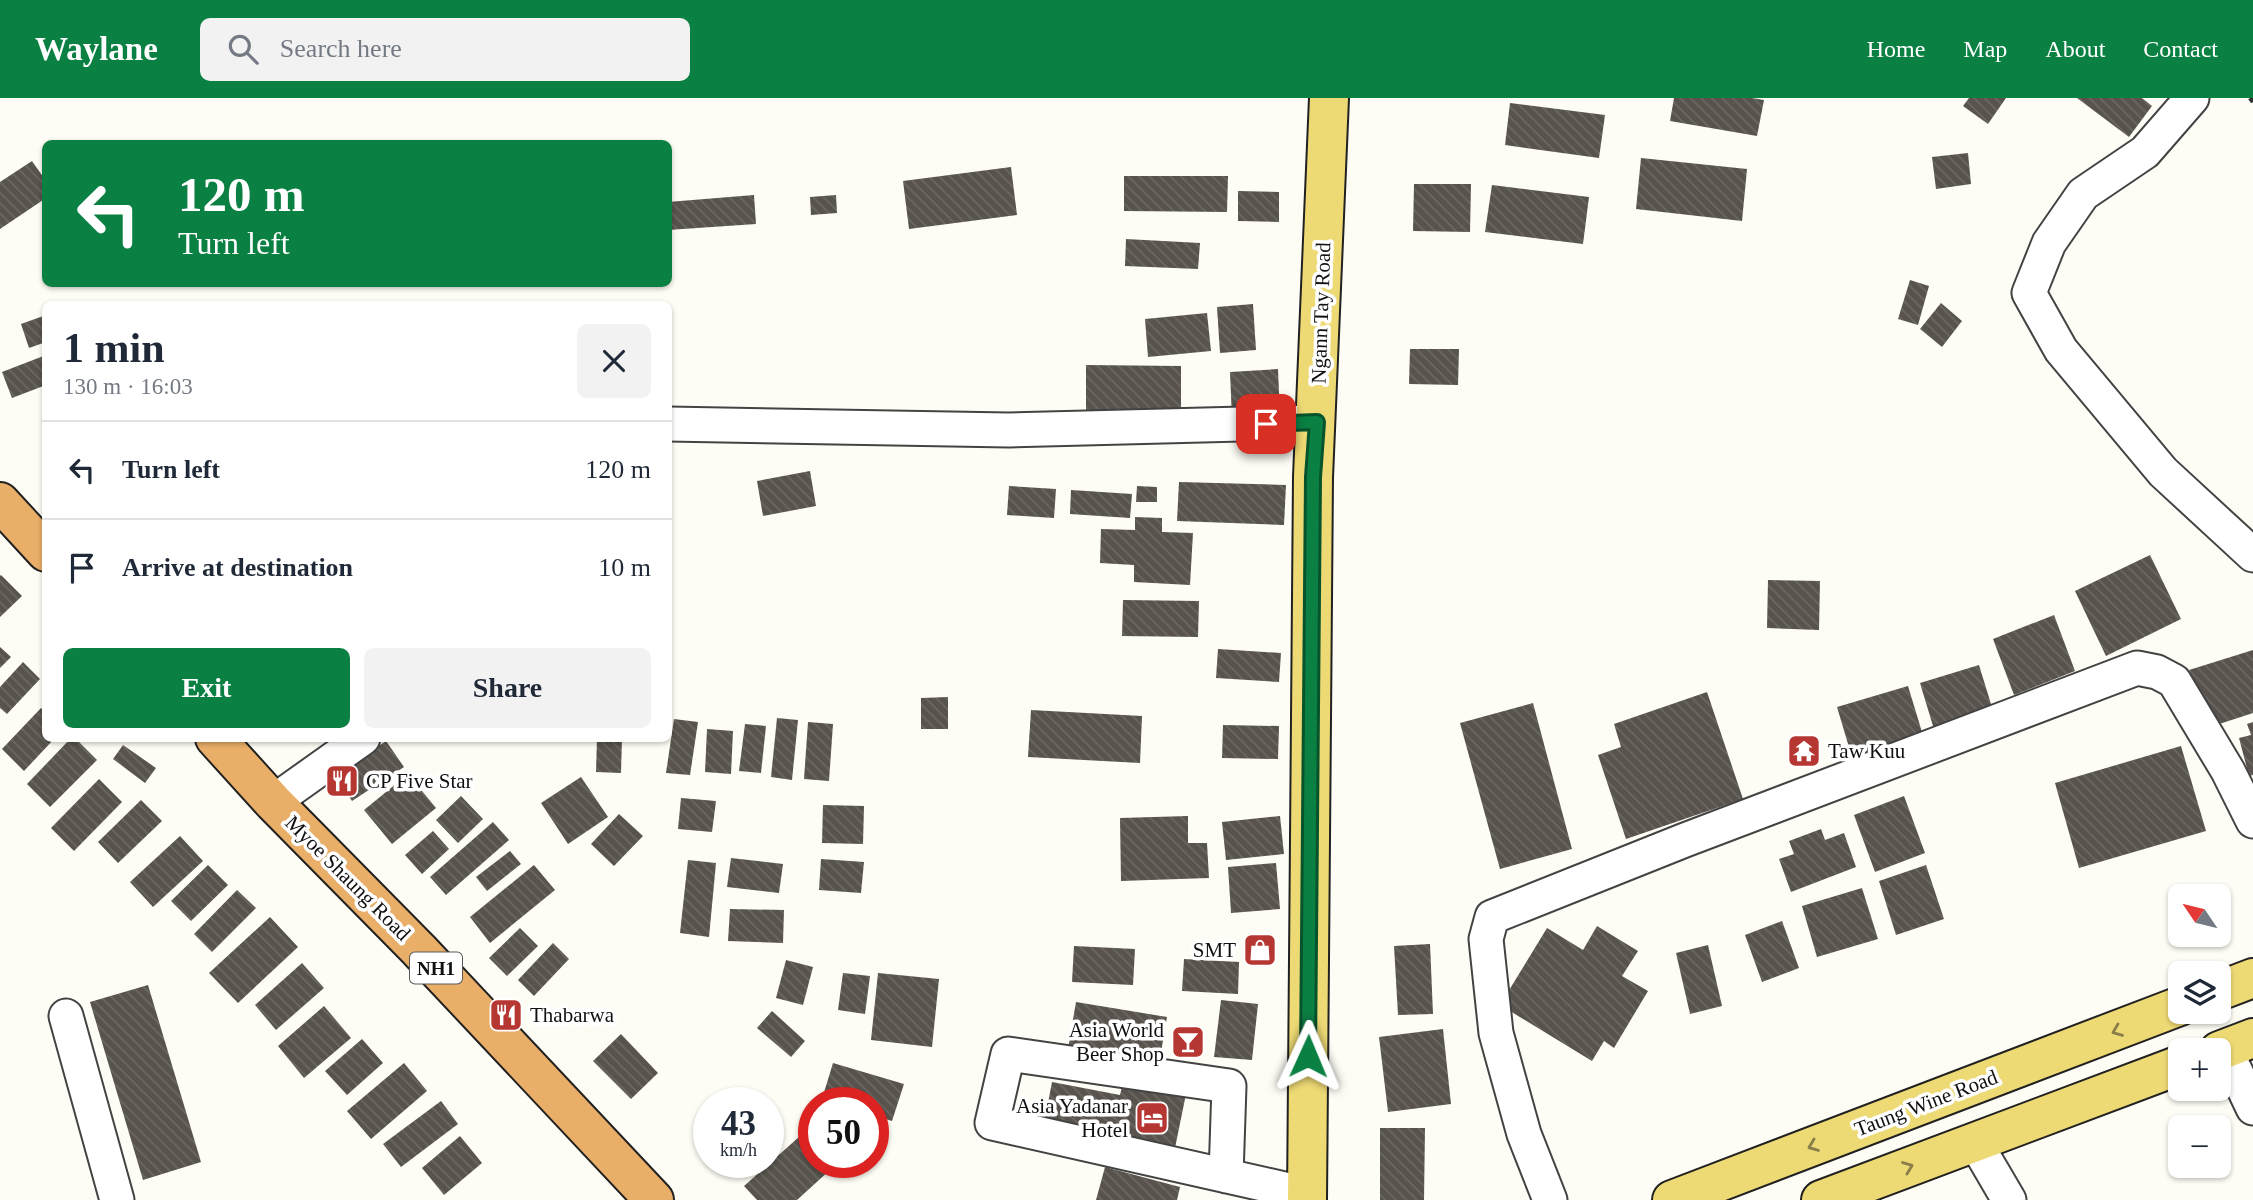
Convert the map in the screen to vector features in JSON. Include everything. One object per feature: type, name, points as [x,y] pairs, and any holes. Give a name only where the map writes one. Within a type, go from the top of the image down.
[{"type":"highway","points":[[0,502],[42,548]]},
{"type":"highway","name":"Myoe Shaung Road","points":[[219,742],[654,1200]]},
{"type":"main road","name":"Ngann Tay Road","points":[[1307,1197],[1313,491],[1329,98]]},
{"type":"main road","points":[[2231,986],[2253,978]]},
{"type":"main road","name":"Taung Wine Road","points":[[1672,1200],[2168,1011]]},
{"type":"main road","points":[[1821,1200],[2168,1070]]},
{"type":"lane","points":[[2192,98],[2145,152],[2083,194],[2049,243],[2029,293],[2061,350],[2163,472],[2253,555]]},
{"type":"lane","points":[[672,424],[1009,430],[1317,422]]},
{"type":"lane","points":[[1550,1200],[1524,1133],[1496,1033],[1486,939],[1492,917],[1685,840],[2137,668],[2157,671],[2174,681],[2228,771],[2253,821]]},
{"type":"lane","points":[[273,802],[357,742]]},
{"type":"lane","points":[[66,1016],[117,1200]]},
{"type":"lane","points":[[2232,1046],[2253,1108]]},
{"type":"lane","points":[[1226,1176],[1229,1086],[1008,1054],[992,1123],[1307,1197]]},
{"type":"lane","points":[[1975,1142],[2009,1200]]},
{"type":"building","points":[[1674,98],[1764,100],[1757,136],[1670,121]]},
{"type":"building","points":[[1969,98],[2006,98],[1988,124],[1963,106]]},
{"type":"building","points":[[2077,98],[2142,98],[2152,106],[2129,137]]},
{"type":"building","points":[[1510,103],[1605,115],[1599,158],[1505,145]]},
{"type":"building","points":[[1968,153],[1971,184],[1936,189],[1932,157]]},
{"type":"building","points":[[1641,158],[1747,169],[1742,221],[1636,209]]},
{"type":"building","points":[[32,161],[42,175],[42,201],[0,229],[0,182]]},
{"type":"building","points":[[1011,167],[1017,215],[909,229],[903,181]]},
{"type":"building","points":[[1124,176],[1228,176],[1227,212],[1124,211]]},
{"type":"building","points":[[1414,184],[1471,184],[1470,232],[1413,231]]},
{"type":"building","points":[[1492,185],[1589,197],[1583,244],[1485,232]]},
{"type":"building","points":[[1238,191],[1279,192],[1279,222],[1238,221]]},
{"type":"building","points":[[754,195],[756,224],[672,230],[672,202]]},
{"type":"building","points":[[836,195],[837,213],[811,215],[810,197]]},
{"type":"building","points":[[1126,239],[1200,243],[1198,269],[1125,266]]},
{"type":"building","points":[[1910,280],[1929,286],[1918,325],[1898,319]]},
{"type":"building","points":[[1941,303],[1962,321],[1942,347],[1920,329]]},
{"type":"building","points":[[1253,304],[1256,350],[1220,353],[1217,307]]},
{"type":"building","points":[[1207,313],[1211,351],[1148,357],[1145,319]]},
{"type":"building","points":[[42,316],[42,343],[29,348],[21,324]]},
{"type":"building","points":[[1410,349],[1459,349],[1458,385],[1409,384]]},
{"type":"building","points":[[42,357],[42,387],[12,398],[2,372]]},
{"type":"building","points":[[1086,365],[1181,366],[1181,412],[1086,412]]},
{"type":"building","points":[[1278,369],[1280,416],[1232,419],[1230,372]]},
{"type":"building","points":[[810,471],[816,506],[763,516],[757,481]]},
{"type":"building","points":[[1179,482],[1286,485],[1284,525],[1177,521]]},
{"type":"building","points":[[1009,486],[1056,489],[1054,518],[1007,515]]},
{"type":"building","points":[[1137,486],[1157,487],[1157,502],[1136,502]]},
{"type":"building","points":[[1071,490],[1132,494],[1130,518],[1070,514]]},
{"type":"building","points":[[1135,517],[1162,518],[1162,532],[1193,533],[1190,585],[1134,582],[1134,565],[1100,563],[1101,529],[1135,530]]},
{"type":"building","points":[[2150,555],[2181,619],[2106,656],[2075,591]]},
{"type":"building","points":[[0,576],[22,596],[0,617]]},
{"type":"building","points":[[1768,580],[1820,581],[1819,630],[1767,628]]},
{"type":"building","points":[[1123,600],[1199,601],[1198,637],[1122,636]]},
{"type":"building","points":[[2054,615],[2075,671],[2014,695],[1993,639]]},
{"type":"building","points":[[0,647],[11,657],[0,668]]},
{"type":"building","points":[[1218,649],[1281,653],[1279,682],[1216,678]]},
{"type":"building","points":[[2253,650],[2253,713],[2207,728],[2189,670]]},
{"type":"building","points":[[23,662],[40,679],[7,714],[0,708],[0,687]]},
{"type":"building","points":[[1979,665],[1995,717],[1936,736],[1920,683]]},
{"type":"building","points":[[1908,686],[1925,742],[1854,764],[1837,707]]},
{"type":"building","points":[[1707,692],[1743,799],[1626,839],[1598,755],[1621,747],[1614,724]]},
{"type":"building","points":[[948,697],[948,729],[921,729],[921,698]]},
{"type":"building","points":[[1533,703],[1572,849],[1500,869],[1460,723]]},
{"type":"building","points":[[41,708],[42,742],[51,742],[24,771],[2,749]]},
{"type":"building","points":[[1031,710],[1142,716],[1140,763],[1028,757]]},
{"type":"building","points":[[777,718],[798,720],[792,780],[771,777]]},
{"type":"building","points":[[674,719],[698,722],[690,775],[666,773]]},
{"type":"building","points":[[808,722],[833,724],[829,781],[804,779]]},
{"type":"building","points":[[2253,722],[2253,775],[2249,776],[2239,738],[2251,735],[2247,724]]},
{"type":"building","points":[[745,724],[766,726],[761,773],[739,771]]},
{"type":"building","points":[[1223,725],[1279,726],[1278,759],[1222,758]]},
{"type":"building","points":[[707,729],[733,731],[731,774],[705,772]]},
{"type":"building","points":[[67,742],[79,742],[97,760],[50,807],[27,784]]},
{"type":"building","points":[[384,742],[404,767],[352,801],[335,775]]},
{"type":"building","points":[[597,742],[622,742],[621,773],[596,772]]},
{"type":"building","points":[[123,745],[156,768],[145,783],[113,759]]},
{"type":"building","points":[[2181,746],[2206,831],[2079,868],[2055,783]]},
{"type":"building","points":[[408,774],[436,808],[392,844],[364,810]]},
{"type":"building","points":[[581,777],[608,817],[568,844],[541,803]]},
{"type":"building","points":[[99,779],[122,802],[74,851],[51,828]]},
{"type":"building","points":[[461,796],[483,819],[458,843],[436,820]]},
{"type":"building","points":[[1904,796],[1925,853],[1875,872],[1854,815]]},
{"type":"building","points":[[681,798],[716,801],[712,832],[678,829]]},
{"type":"building","points":[[141,800],[162,821],[118,863],[98,842]]},
{"type":"building","points":[[823,805],[864,806],[863,844],[822,843]]},
{"type":"building","points":[[619,814],[643,836],[614,866],[591,844]]},
{"type":"building","points":[[1188,816],[1188,843],[1207,843],[1209,878],[1121,881],[1120,818]]},
{"type":"building","points":[[1280,816],[1284,854],[1226,860],[1222,822]]},
{"type":"building","points":[[493,822],[509,840],[446,895],[430,877]]},
{"type":"building","points":[[1821,829],[1825,840],[1844,833],[1856,867],[1791,892],[1779,859],[1794,854],[1789,841]]},
{"type":"building","points":[[433,831],[449,849],[422,874],[405,855]]},
{"type":"building","points":[[180,836],[203,861],[153,907],[130,882]]},
{"type":"building","points":[[510,851],[521,864],[487,891],[476,877]]},
{"type":"building","points":[[731,858],[783,864],[779,893],[727,887]]},
{"type":"building","points":[[821,859],[864,862],[861,893],[819,890]]},
{"type":"building","points":[[688,860],[716,863],[709,937],[680,933]]},
{"type":"building","points":[[1276,863],[1280,909],[1231,913],[1228,867]]},
{"type":"building","points":[[208,865],[228,885],[191,921],[171,901]]},
{"type":"building","points":[[534,865],[555,890],[490,943],[470,917]]},
{"type":"building","points":[[1926,865],[1944,919],[1896,935],[1879,881]]},
{"type":"building","points":[[1862,888],[1878,939],[1817,957],[1802,906]]},
{"type":"building","points":[[237,890],[256,908],[212,952],[194,934]]},
{"type":"building","points":[[730,909],[784,910],[783,943],[728,941]]},
{"type":"building","points":[[270,917],[298,947],[238,1003],[209,973]]},
{"type":"building","points":[[1782,921],[1799,968],[1762,982],[1745,935]]},
{"type":"building","points":[[1597,926],[1638,951],[1622,976],[1648,991],[1614,1048],[1604,1041],[1592,1061],[1500,1005],[1547,928],[1583,950]]},
{"type":"building","points":[[520,928],[538,946],[507,976],[489,958]]},
{"type":"building","points":[[553,943],[569,959],[534,996],[518,980]]},
{"type":"building","points":[[1430,944],[1433,1014],[1398,1015],[1394,946]]},
{"type":"building","points":[[1708,945],[1722,1006],[1690,1014],[1676,953]]},
{"type":"building","points":[[1074,946],[1135,949],[1133,985],[1072,982]]},
{"type":"building","points":[[1184,959],[1239,962],[1238,994],[1182,991]]},
{"type":"building","points":[[786,960],[813,967],[803,1005],[776,998]]},
{"type":"building","points":[[302,963],[324,988],[276,1030],[255,1005]]},
{"type":"building","points":[[843,973],[870,976],[865,1014],[838,1010]]},
{"type":"building","points":[[878,973],[939,979],[932,1047],[871,1040]]},
{"type":"building","points":[[148,985],[201,1162],[143,1180],[90,1002]]},
{"type":"building","points":[[1221,1000],[1258,1004],[1252,1060],[1214,1057]]},
{"type":"building","points":[[1076,1002],[1167,1017],[1159,1064],[1068,1049]]},
{"type":"building","points":[[324,1006],[351,1038],[304,1078],[278,1046]]},
{"type":"building","points":[[772,1011],[805,1041],[791,1057],[757,1028]]},
{"type":"building","points":[[1443,1029],[1451,1104],[1388,1112],[1379,1037]]},
{"type":"building","points":[[621,1034],[658,1073],[631,1099],[593,1061]]},
{"type":"building","points":[[362,1039],[383,1063],[347,1095],[325,1071]]},
{"type":"building","points":[[404,1063],[427,1091],[371,1139],[347,1111]]},
{"type":"building","points":[[833,1063],[904,1084],[892,1121],[889,1120],[889,1087],[826,1087]]},
{"type":"building","points":[[1052,1082],[1120,1095],[1123,1082],[1186,1094],[1175,1148],[1044,1124]]},
{"type":"building","points":[[441,1101],[458,1124],[401,1167],[383,1144]]},
{"type":"building","points":[[1380,1128],[1425,1128],[1424,1200],[1380,1200]]},
{"type":"building","points":[[460,1136],[482,1163],[444,1195],[422,1168]]},
{"type":"building","points":[[798,1138],[798,1178],[821,1178],[797,1200],[757,1200],[744,1186],[753,1178],[784,1178],[784,1150]]},
{"type":"building","points":[[1105,1167],[1180,1187],[1177,1200],[1096,1200]]},
{"type":"place","name":"Taw Kuu","points":[[1804,751]]},
{"type":"place","name":"CP Five Star","points":[[342,781]]},
{"type":"place","name":"SMT","points":[[1260,950]]},
{"type":"place","name":"Thabarwa","points":[[506,1015]]},
{"type":"place","name":"Asia World Beer Shop","points":[[1188,1042]]},
{"type":"place","name":"Asia Yadanar Hotel","points":[[1152,1118]]},
{"type":"route","points":[[1266,424],[1317,422],[1313,477],[1308,1056]]}]
